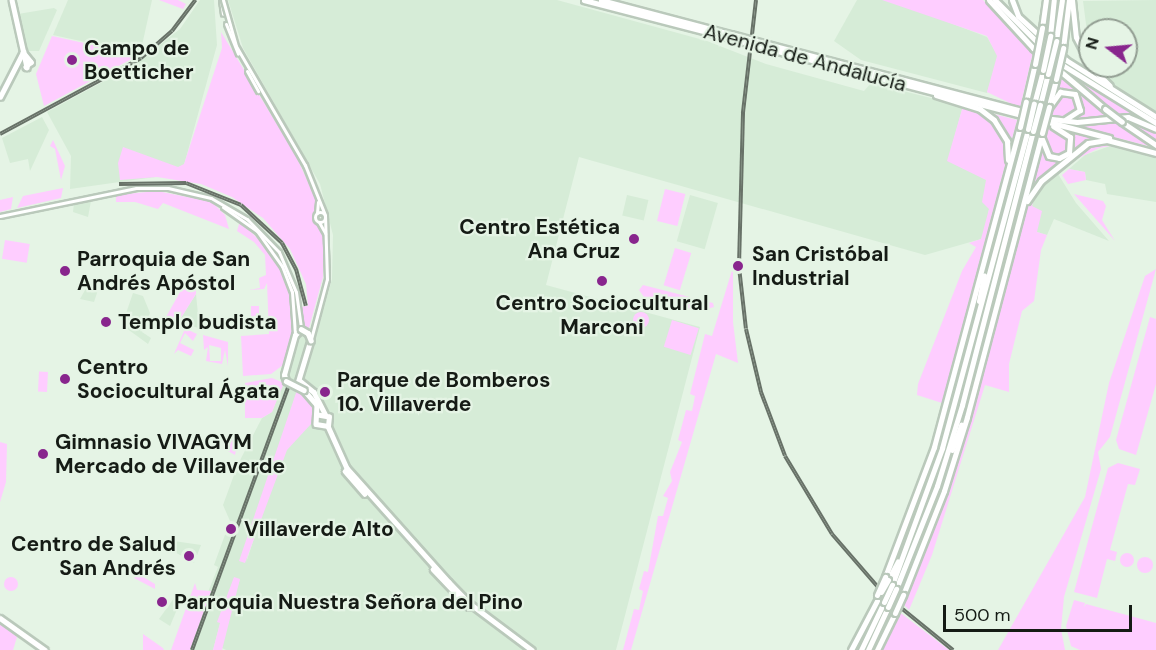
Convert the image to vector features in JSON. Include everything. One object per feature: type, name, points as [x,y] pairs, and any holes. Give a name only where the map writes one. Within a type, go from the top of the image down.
[{"type":"highway","points":[[989,0],[1033,48],[1105,109],[1156,145]]},
{"type":"highway","points":[[995,0],[1056,61],[1156,123]]},
{"type":"highway","points":[[1012,0],[1015,11],[1035,33],[1066,60],[1156,117]]},
{"type":"highway","points":[[868,650],[886,605],[890,583],[934,447],[1020,127],[1035,64],[1045,0]]},
{"type":"highway","points":[[890,583],[917,522],[970,348],[1037,104],[1050,36],[1054,0]]},
{"type":"highway","points":[[1037,104],[1048,74],[1056,41],[1062,0]]},
{"type":"highway","points":[[877,650],[903,595],[944,492],[974,393],[1056,79],[1071,0]]},
{"type":"highway","points":[[1071,0],[1078,41]]},
{"type":"highway","points":[[1103,78],[1125,98]]},
{"type":"highway","points":[[1027,114],[1068,119],[1078,113],[1080,102],[1075,94],[1063,91],[1049,107]]},
{"type":"highway","points":[[936,95],[980,109],[1005,135],[1008,164],[990,236],[970,348]]},
{"type":"highway","points":[[1027,114],[1066,122],[1128,117],[1156,129]]},
{"type":"highway","points":[[1027,114],[1156,152]]},
{"type":"highway","points":[[1042,133],[1047,154],[1055,158],[1066,155],[1071,148],[1070,137],[1051,125]]},
{"type":"highway","points":[[922,527],[962,405],[1030,130]]},
{"type":"highway","points":[[988,338],[1033,189],[1080,149],[1095,141],[1107,140],[1156,152]]},
{"type":"highway","points":[[851,650],[878,596],[890,583],[922,527],[974,393]]},
{"type":"highway","points":[[861,650],[886,605]]},
{"type":"main road","points":[[12,0],[23,52],[23,65]]},
{"type":"main road","name":"Avenida de Andalucía","points":[[584,0],[730,36]]},
{"type":"main road","name":"Avenida de Andalucía","points":[[601,0],[1027,114]]},
{"type":"main road","points":[[0,97],[15,71],[30,59],[23,52]]},
{"type":"main road","points":[[293,384],[299,380],[311,340],[303,330],[295,335],[284,375],[293,384],[306,388],[329,417],[327,427],[343,467],[462,602],[527,650]]},
{"type":"main road","points":[[299,380],[313,397],[318,415],[316,424],[327,427],[347,468],[468,602],[532,650]]},
{"type":"main road","points":[[318,415],[325,414]]},
{"type":"main road","points":[[0,618],[45,650]]},
{"type":"street","points":[[0,216],[136,188],[183,190],[220,203],[256,225],[279,252],[292,279],[296,307],[303,330],[314,324],[325,278],[325,230],[316,213],[319,205],[312,184],[234,48],[222,0]]},
{"type":"street","points":[[222,0],[236,46],[305,165],[325,215],[327,279],[311,340]]},
{"type":"street","points":[[316,213],[325,215]]},
{"type":"street","points":[[319,222],[325,215]]},
{"type":"street","points":[[295,335],[296,307]]},
{"type":"shaded area","points":[[68,0],[152,0],[141,50],[136,53],[53,35]]},
{"type":"shaded area","points":[[159,0],[178,0],[186,4],[183,9]]},
{"type":"shaded area","points":[[200,0],[214,0],[217,45],[184,165],[155,177],[70,189],[71,156],[47,112],[134,65],[180,29]]},
{"type":"shaded area","points":[[228,0],[557,0],[707,41],[766,64],[864,91],[871,83],[963,106],[948,160],[987,180],[989,209],[985,231],[981,239],[925,255],[579,157],[546,285],[700,327],[616,650],[226,650],[218,646],[240,579],[227,597],[213,650],[185,650],[218,567],[214,565],[230,521],[223,505],[238,464],[262,418],[272,412],[301,336],[314,339],[255,520],[246,563],[291,426],[332,279],[333,235],[320,184],[243,48]]},
{"type":"shaded area","points":[[857,0],[890,0],[987,37],[998,56],[987,93],[861,60],[834,41]]},
{"type":"shaded area","points":[[882,0],[983,0],[1033,52],[1020,108],[987,92],[997,56],[987,36]]},
{"type":"shaded area","points":[[1156,0],[1156,112],[1120,91],[1107,78],[1138,78],[1138,18],[1085,18],[1083,1]]},
{"type":"shaded area","points":[[54,8],[57,10],[39,51],[26,51],[18,14]]},
{"type":"shaded area","points":[[221,32],[295,154],[317,202],[313,215],[323,228],[323,277],[309,328],[298,323],[299,307],[308,306],[306,284],[290,249],[263,218],[232,197],[201,184],[157,177],[120,180],[118,163],[123,147],[178,167],[184,164],[222,48]]},
{"type":"shaded area","points":[[52,36],[139,55],[44,106],[36,74]]},
{"type":"shaded area","points":[[1061,67],[1156,125],[1156,148],[1049,120]]},
{"type":"shaded area","points":[[963,106],[1017,120],[942,403],[917,395],[918,384],[962,271],[976,247],[969,243],[981,239],[989,209],[982,202],[986,180],[947,161]]},
{"type":"shaded area","points":[[42,117],[49,130],[30,171],[28,159],[10,163],[2,138]]},
{"type":"shaded area","points":[[1048,125],[1147,155],[1110,146],[1099,148],[1073,161],[1036,192],[1032,206],[1042,211],[1037,232],[1047,235],[1041,250],[1034,301],[1022,311],[1009,364],[1009,392],[985,385],[932,555],[909,610],[902,603],[949,484]]},
{"type":"shaded area","points":[[53,140],[65,166],[61,180],[55,149],[50,146]]},
{"type":"shaded area","points":[[1110,146],[1156,158],[1156,202],[1107,194],[1105,184],[1086,180],[1085,172],[1069,169],[1085,155]]},
{"type":"shaded area","points":[[1069,169],[1085,172],[1086,180],[1068,184],[1062,175]]},
{"type":"shaded area","points":[[1058,174],[1076,203],[1109,241],[1054,219],[1047,235],[1037,232],[1032,206],[1036,192]]},
{"type":"shaded area","points":[[63,188],[61,198],[17,208],[23,196]]},
{"type":"shaded area","points":[[665,189],[685,194],[677,226],[657,221]]},
{"type":"shaded area","points":[[157,191],[212,202],[225,215],[229,229],[163,203],[158,209],[135,202],[116,202],[116,195]]},
{"type":"shaded area","points":[[1074,194],[1103,201],[1106,206],[1102,220],[1115,241]]},
{"type":"shaded area","points":[[627,195],[648,200],[644,220],[622,215]]},
{"type":"shaded area","points":[[690,195],[718,203],[705,249],[677,241]]},
{"type":"shaded area","points":[[13,197],[11,209],[0,212],[0,200]]},
{"type":"shaded area","points":[[91,201],[88,217],[73,212],[74,203]]},
{"type":"shaded area","points":[[240,221],[274,255],[290,294],[292,331],[283,365],[271,374],[243,376],[241,336],[269,334],[267,283],[264,289],[249,290],[260,288],[259,278],[266,275],[265,255],[254,242],[237,231]]},
{"type":"shaded area","points":[[5,240],[30,244],[27,263],[2,259]]},
{"type":"shaded area","points":[[675,248],[691,253],[680,290],[664,285]]},
{"type":"shaded area","points":[[733,267],[733,322],[738,363],[716,354],[631,650],[623,650],[634,609],[639,610],[643,591],[639,589],[644,571],[648,572],[658,516],[663,516],[668,498],[663,496],[672,481],[670,472],[682,442],[678,440],[686,410],[692,411],[695,396],[690,394],[705,334],[712,336]]},
{"type":"shaded area","points":[[1156,269],[1110,437],[1098,452],[1101,469],[1064,597],[1061,629],[1065,650],[998,650],[1085,497],[1109,383],[1145,276]]},
{"type":"shaded area","points":[[189,276],[196,279],[196,294],[179,321],[166,317]]},
{"type":"shaded area","points":[[89,283],[99,287],[94,302],[80,299]]},
{"type":"shaded area","points":[[643,285],[713,303],[714,307],[700,311],[644,297],[639,290]]},
{"type":"shaded area","points":[[133,293],[143,296],[150,313],[142,332],[151,338],[148,344],[122,325]]},
{"type":"shaded area","points":[[196,294],[199,325],[198,328],[179,321]]},
{"type":"shaded area","points":[[251,306],[259,306],[259,326],[251,326]]},
{"type":"shaded area","points":[[638,312],[644,312],[649,320],[647,326],[638,328],[633,323],[633,317]]},
{"type":"shaded area","points":[[1150,317],[1156,319],[1156,384],[1136,455],[1119,449],[1116,440]]},
{"type":"shaded area","points":[[672,320],[699,328],[691,355],[664,347]]},
{"type":"shaded area","points":[[182,327],[197,334],[193,341],[185,333],[180,343],[194,350],[191,356],[178,350],[174,354],[184,331]]},
{"type":"shaded area","points":[[203,335],[228,342],[228,366],[225,350],[222,364],[206,361],[208,347],[204,350]],"holes":[[[209,345],[221,348],[221,361],[210,361]]]},
{"type":"shaded area","points":[[39,372],[48,372],[47,392],[38,392]]},
{"type":"shaded area","points":[[272,378],[284,383],[272,412],[262,418],[245,418],[245,383]]},
{"type":"shaded area","points":[[297,390],[313,401],[316,412],[311,424],[287,450],[245,563],[239,561]]},
{"type":"shaded area","points":[[231,435],[239,436],[235,455],[223,448]]},
{"type":"shaded area","points":[[0,442],[7,444],[6,482],[0,502]]},
{"type":"shaded area","points":[[1118,463],[1140,469],[1135,485],[1128,484],[1110,550],[1117,552],[1115,561],[1107,559],[1097,598],[1074,592],[1108,468]]},
{"type":"shaded area","name":"Centro de Salud San Andrés","points":[[167,540],[201,545],[194,563],[166,547]]},
{"type":"shaded area","points":[[1127,553],[1132,555],[1134,560],[1132,565],[1127,567],[1122,565],[1120,560],[1122,555]]},
{"type":"shaded area","points":[[1142,557],[1148,557],[1153,565],[1151,571],[1142,573],[1137,568],[1137,562]]},
{"type":"shaded area","points":[[138,574],[155,584],[155,589],[134,578]]},
{"type":"shaded area","points":[[11,577],[16,579],[18,584],[16,589],[11,591],[6,589],[4,584],[6,579]]},
{"type":"shaded area","points":[[234,577],[240,579],[222,650],[213,650],[220,623],[217,622]]},
{"type":"shaded area","points":[[195,583],[197,590],[211,591],[190,650],[171,650]]},
{"type":"shaded area","points":[[174,598],[181,600],[170,626],[159,619]]},
{"type":"shaded area","points":[[1074,600],[1085,603],[1084,607],[1086,604],[1156,623],[1156,650],[1080,650],[1071,646],[1066,626]]},
{"type":"shaded area","points":[[898,611],[949,650],[878,650]]},
{"type":"shaded area","points":[[0,624],[17,637],[13,650],[0,650]]},
{"type":"shaded area","points":[[143,634],[163,648],[164,650],[143,650]]},
{"type":"railway","points":[[0,134],[141,58],[172,31],[195,0]]},
{"type":"railway","points":[[756,0],[743,113],[739,267],[746,329],[761,392],[785,456],[832,534],[884,594],[953,650]]},
{"type":"railway","points":[[119,184],[186,183],[241,205],[282,243],[296,269],[306,306]]},
{"type":"railway","points":[[192,650],[288,387]]},
{"type":"place","name":"Campo de Boetticher","points":[[72,60]]},
{"type":"place","name":"Centro Estética Ana Cruz","points":[[634,239]]},
{"type":"place","name":"San Cristóbal Industrial","points":[[738,266]]},
{"type":"place","name":"Parroquia de San Andrés Apóstol","points":[[65,271]]},
{"type":"place","name":"Centro Sociocultural Marconi","points":[[602,281]]},
{"type":"place","name":"Templo budista","points":[[106,322]]},
{"type":"place","name":"Centro Sociocultural Ágata","points":[[65,379]]},
{"type":"place","name":"Parque de Bomberos 10. Villaverde","points":[[325,392]]},
{"type":"place","name":"Gimnasio VIVAGYM Mercado de Villaverde","points":[[43,454]]},
{"type":"place","name":"Villaverde Alto","points":[[231,529]]},
{"type":"place","name":"Centro de Salud San Andrés","points":[[189,556]]},
{"type":"place","name":"Parroquia Nuestra Señora del Pino","points":[[162,602]]}]
